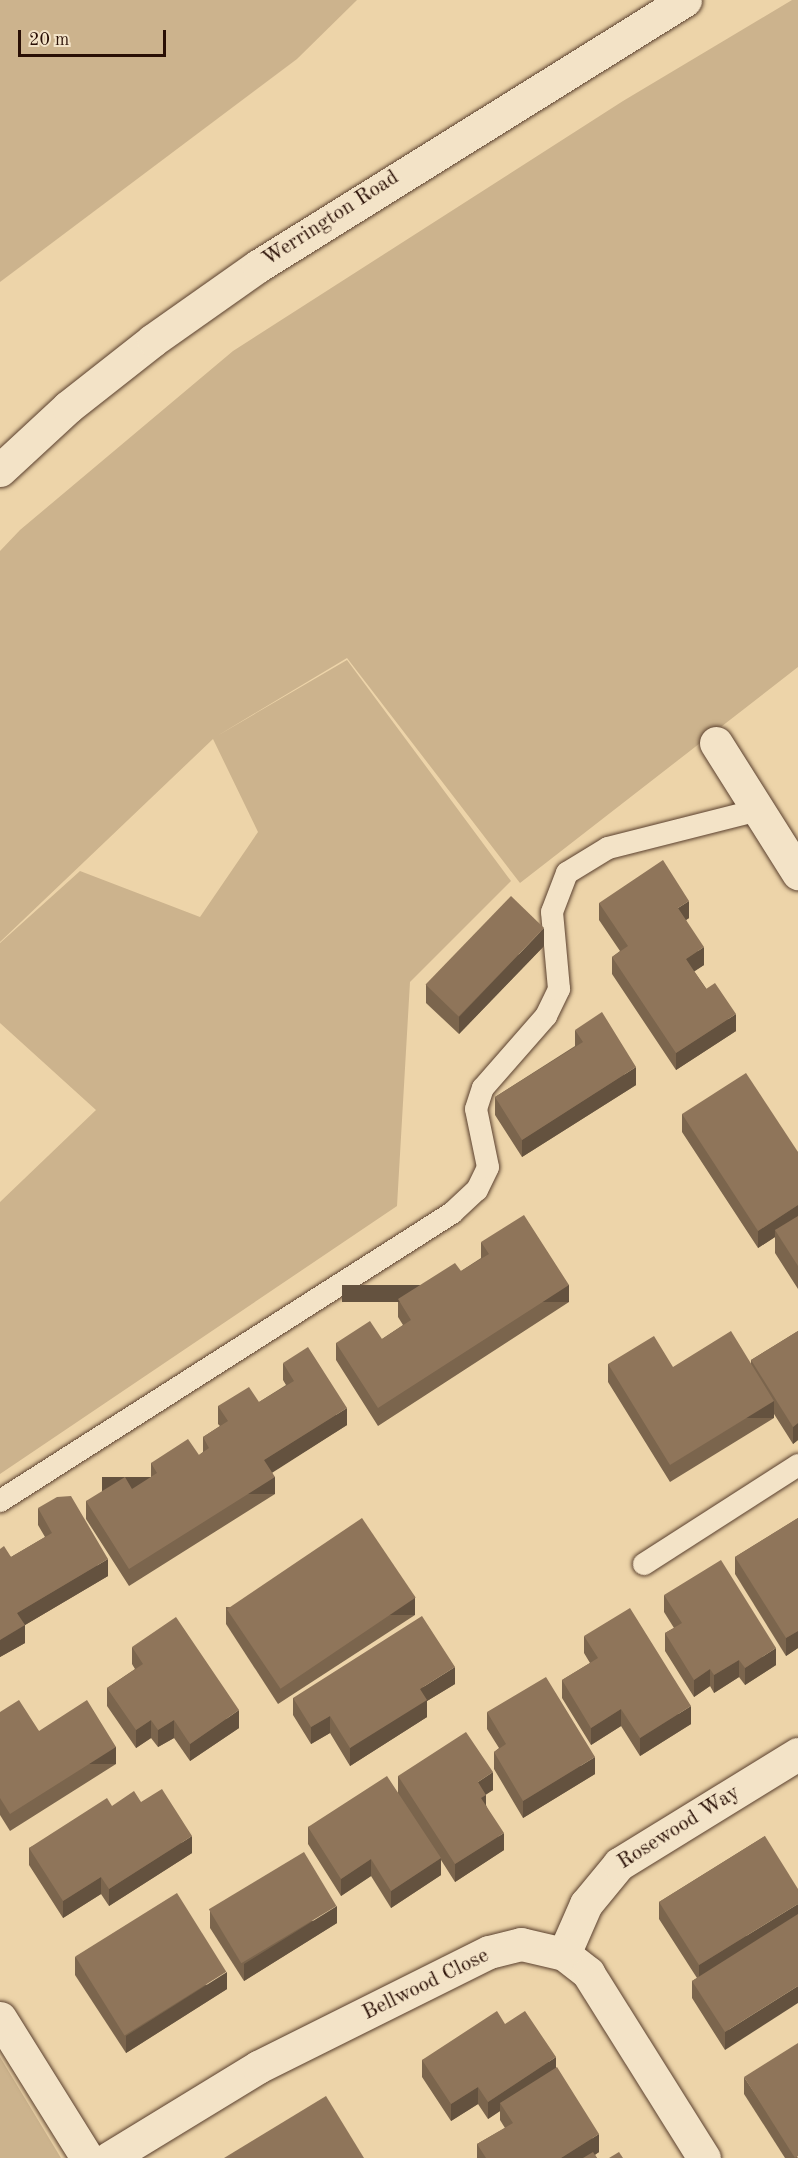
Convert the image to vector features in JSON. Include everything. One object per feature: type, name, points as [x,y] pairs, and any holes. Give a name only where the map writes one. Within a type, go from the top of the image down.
[{"type":"street","name":"Werrington Road","points":[[0,470],[68,407],[153,340],[258,266],[685,0]]},
{"type":"street","points":[[716,743],[798,873]]},
{"type":"street","name":"Rosewood Way","points":[[564,1954],[586,1904],[619,1864],[798,1754]]},
{"type":"street","name":"Bellwood Close","points":[[110,2158],[258,2067],[489,1952],[521,1944],[564,1954],[598,1985],[704,2158]]},
{"type":"street","points":[[0,2018],[87,2158]]},
{"type":"lane","points":[[0,1501],[452,1213],[477,1190],[488,1167],[476,1109],[483,1088],[546,1016],[559,989],[552,912],[567,873],[608,848],[758,810]]},
{"type":"lane","points":[[644,1564],[798,1465]]},
{"type":"shaded area","points":[[0,0],[357,0],[297,59],[0,282]]},
{"type":"shaded area","points":[[792,0],[798,0],[798,667],[520,883],[347,658],[217,736],[347,660],[511,881],[410,982],[397,1206],[0,1474],[0,1202],[96,1110],[0,1023],[0,943],[80,871],[200,917],[258,832],[213,739],[0,942],[0,551],[20,530],[233,351],[623,101]]},
{"type":"shaded area","points":[[0,2057],[61,2158],[0,2158]]},
{"type":"building","points":[[663,860],[689,901],[678,908],[704,947],[686,959],[706,989],[715,983],[736,1014],[676,1053],[612,957],[628,946],[599,903]]},
{"type":"building","points":[[511,896],[544,928],[459,1016],[426,984]]},
{"type":"building","points":[[602,1012],[636,1067],[522,1140],[495,1097],[583,1042],[575,1030]]},
{"type":"building","points":[[746,1073],[798,1152],[798,1205],[758,1231],[682,1114]]},
{"type":"building","points":[[524,1215],[569,1285],[378,1408],[336,1343],[370,1321],[382,1339],[411,1320],[398,1299],[455,1263],[461,1271],[489,1254],[481,1242]]},
{"type":"building","points":[[798,1216],[798,1266],[775,1230]]},
{"type":"building","points":[[731,1331],[774,1401],[670,1465],[608,1364],[654,1336],[673,1367]]},
{"type":"building","points":[[798,1331],[798,1423],[793,1427],[751,1360]]},
{"type":"building","points":[[308,1347],[347,1408],[264,1460],[275,1477],[129,1569],[86,1501],[125,1477],[132,1489],[157,1473],[151,1463],[188,1439],[199,1455],[209,1448],[203,1437],[228,1421],[218,1406],[249,1387],[259,1402],[294,1381],[283,1363]]},
{"type":"building","points":[[71,1496],[108,1559],[17,1613],[25,1625],[0,1640],[0,1549],[4,1546],[11,1557],[52,1533],[38,1508],[57,1497]]},
{"type":"building","points":[[362,1518],[416,1598],[281,1689],[227,1609]]},
{"type":"building","points":[[798,1518],[798,1631],[786,1638],[735,1557]]},
{"type":"building","points":[[721,1560],[776,1648],[745,1668],[739,1660],[714,1675],[710,1669],[694,1680],[665,1633],[682,1623],[664,1595]]},
{"type":"building","points":[[630,1608],[691,1706],[640,1738],[621,1709],[591,1728],[562,1680],[598,1658],[584,1636]]},
{"type":"building","points":[[422,1616],[455,1667],[420,1689],[427,1700],[350,1748],[330,1716],[311,1727],[293,1698]]},
{"type":"building","points":[[176,1617],[239,1710],[190,1744],[174,1720],[158,1730],[151,1720],[136,1730],[107,1688],[143,1664],[132,1647]]},
{"type":"building","points":[[546,1677],[595,1757],[523,1801],[494,1752],[506,1744],[487,1712]]},
{"type":"building","points":[[19,1700],[39,1731],[87,1700],[116,1747],[10,1814],[0,1798],[0,1712]]},
{"type":"building","points":[[466,1732],[493,1772],[478,1782],[486,1795],[481,1798],[504,1833],[455,1864],[398,1776]]},
{"type":"building","points":[[387,1776],[441,1858],[391,1891],[371,1859],[341,1879],[308,1827]]},
{"type":"building","points":[[162,1789],[192,1836],[109,1889],[101,1877],[63,1901],[29,1848],[107,1798],[112,1806],[134,1791],[141,1802]]},
{"type":"building","points":[[765,1836],[798,1889],[798,1904],[699,1965],[659,1902]]},
{"type":"building","points":[[304,1852],[336,1906],[241,1963],[209,1909]]},
{"type":"building","points":[[177,1893],[226,1972],[125,2035],[75,1957]]},
{"type":"building","points":[[798,1914],[798,1986],[725,2032],[692,1981]]},
{"type":"building","points":[[497,2011],[505,2024],[525,2011],[556,2057],[488,2102],[478,2087],[451,2104],[422,2060]]},
{"type":"building","points":[[798,2043],[798,2156],[795,2158],[744,2077]]},
{"type":"building","points":[[557,2067],[599,2134],[561,2158],[486,2158],[477,2144],[513,2123],[500,2103]]},
{"type":"building","points":[[326,2096],[364,2158],[224,2158]]},
{"type":"building","points":[[593,2152],[597,2158],[583,2158]]},
{"type":"building","points":[[619,2152],[623,2158],[609,2158]]}]
